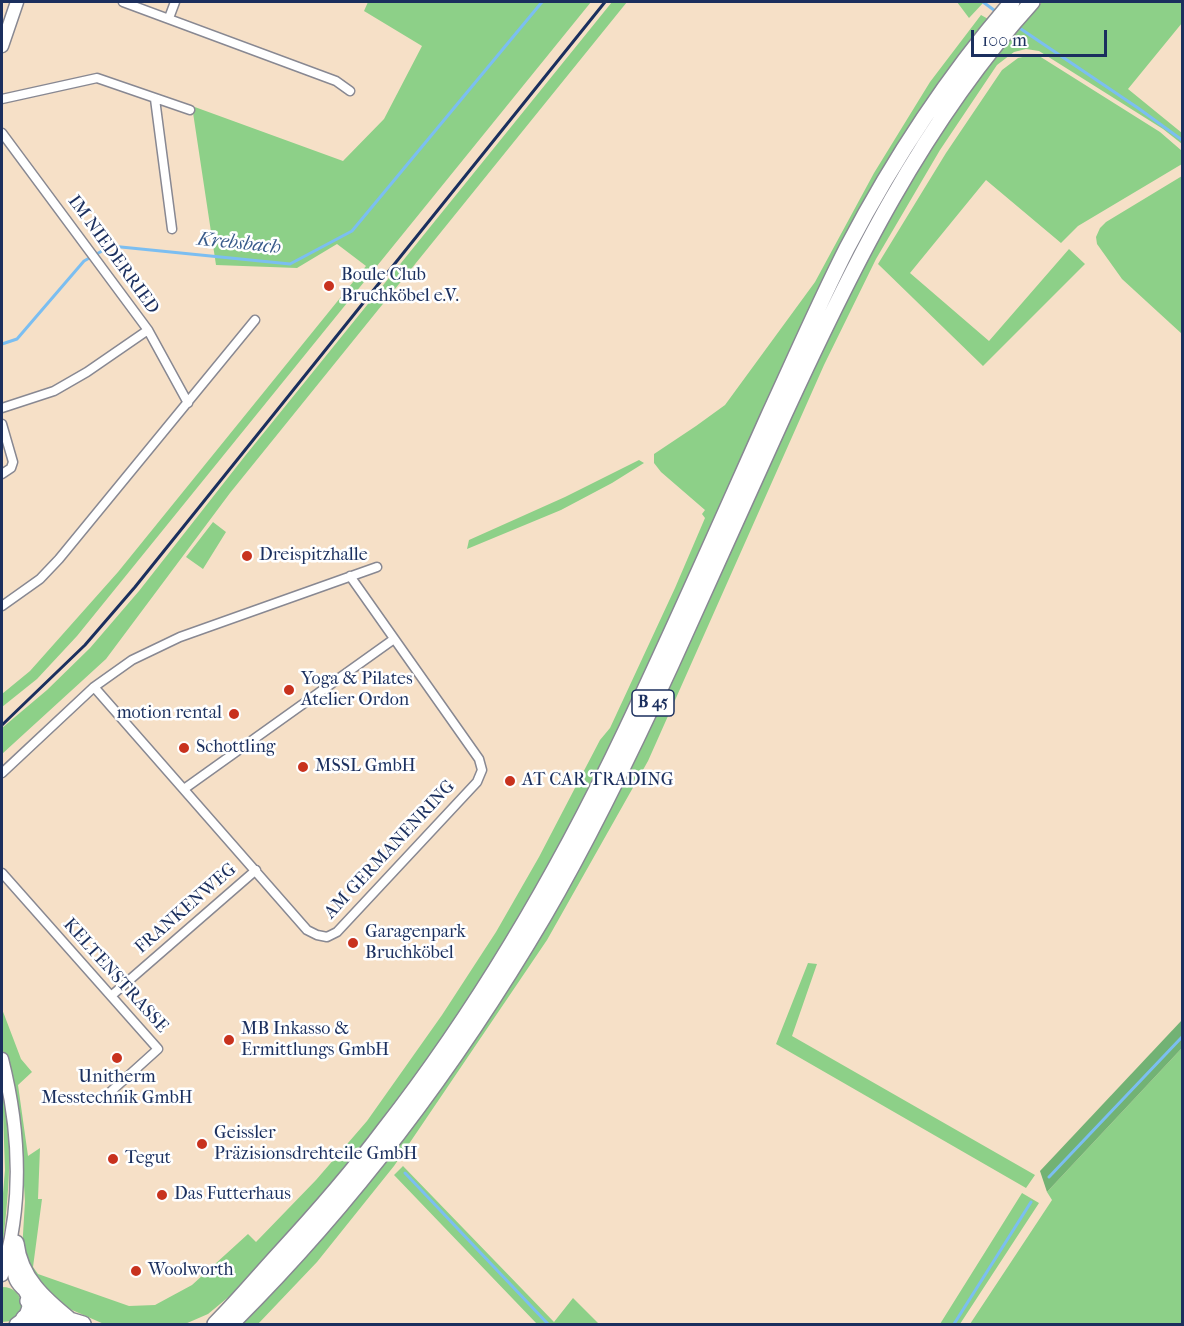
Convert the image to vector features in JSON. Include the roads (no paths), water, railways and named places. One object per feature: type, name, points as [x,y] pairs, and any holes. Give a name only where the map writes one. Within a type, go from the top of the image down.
[{"type":"highway","name":"B 45","points":[[231,1324],[304,1246],[396,1136],[478,1021],[545,914],[639,734],[810,357],[892,197],[1014,6],[1032,2]]},
{"type":"highway","name":"B 45","points":[[215,1324],[307,1223],[385,1130],[479,996],[531,912],[625,732],[804,338],[848,247],[878,192],[952,79],[996,32]]},
{"type":"highway","points":[[16,1243],[22,1267],[30,1282],[45,1300],[75,1322]]},
{"type":"highway","points":[[202,1324],[239,1297]]},
{"type":"highway","points":[[28,1301],[75,1322]]},
{"type":"highway","points":[[20,1321],[75,1322]]},
{"type":"main road","points":[[2,46],[17,2]]},
{"type":"main road","points":[[2,1059],[12,1104],[17,1181],[14,1224],[2,1275]]},
{"type":"main road","points":[[14,1224],[16,1243],[14,1272],[28,1301],[28,1310],[20,1321]]},
{"type":"main road","points":[[2,1281],[19,1285]]},
{"type":"street","points":[[123,2],[336,81],[350,91]]},
{"type":"street","points":[[169,18],[175,2]]},
{"type":"street","points":[[2,99],[97,78],[190,111]]},
{"type":"street","points":[[155,99],[172,229]]},
{"type":"street","name":"IM NIEDERRIED","points":[[2,133],[148,330],[188,403]]},
{"type":"street","points":[[2,606],[40,579],[59,559],[255,320]]},
{"type":"street","points":[[2,408],[54,391],[87,372],[148,330]]},
{"type":"street","points":[[2,424],[13,462],[11,468],[2,474]]},
{"type":"street","points":[[2,772],[94,687],[132,660],[180,637],[377,567]]},
{"type":"street","name":"AM GERMANENRING","points":[[94,687],[307,930],[327,937],[340,929],[477,782],[482,770],[479,759],[350,576]]},
{"type":"street","points":[[184,789],[394,639]]},
{"type":"street","name":"FRANKENWEG","points":[[111,996],[256,870]]},
{"type":"street","name":"KELTENSTRASSE","points":[[2,873],[158,1049],[107,1095]]},
{"type":"waterway","name":"Krebsbach","points":[[2,344],[17,339],[84,261],[111,246],[290,264],[352,231],[542,2]]},
{"type":"waterway","name":"Krebsbach","points":[[983,2],[998,13]]},
{"type":"waterway","name":"Krebsbach","points":[[1018,27],[1182,140]]},
{"type":"waterway","points":[[1049,1177],[1182,1037]]},
{"type":"waterway","points":[[405,1173],[548,1324]]},
{"type":"waterway","points":[[954,1324],[1031,1202]]},
{"type":"railway","points":[[2,725],[85,645],[135,587],[605,2]]},
{"type":"place","name":"Boule Club Bruchköbel e.V.","points":[[329,286]]},
{"type":"place","name":"Dreispitzhalle","points":[[247,556]]},
{"type":"place","name":"Yoga & Pilates Atelier Ordon","points":[[289,690]]},
{"type":"place","name":"motion rental","points":[[234,714]]},
{"type":"place","name":"Schottling","points":[[184,748]]},
{"type":"place","name":"MSSL GmbH","points":[[303,767]]},
{"type":"place","name":"AT CAR TRADING","points":[[510,781]]},
{"type":"place","name":"Garagenpark Bruchköbel","points":[[353,943]]},
{"type":"place","name":"MB Inkasso & Ermittlungs GmbH","points":[[229,1040]]},
{"type":"place","name":"Unitherm Messtechnik GmbH","points":[[117,1058]]},
{"type":"place","name":"Geissler Präzisionsdrehteile GmbH","points":[[202,1144]]},
{"type":"place","name":"Tegut","points":[[113,1159]]},
{"type":"place","name":"Das Futterhaus","points":[[162,1195]]},
{"type":"place","name":"Woolworth","points":[[136,1271]]}]
